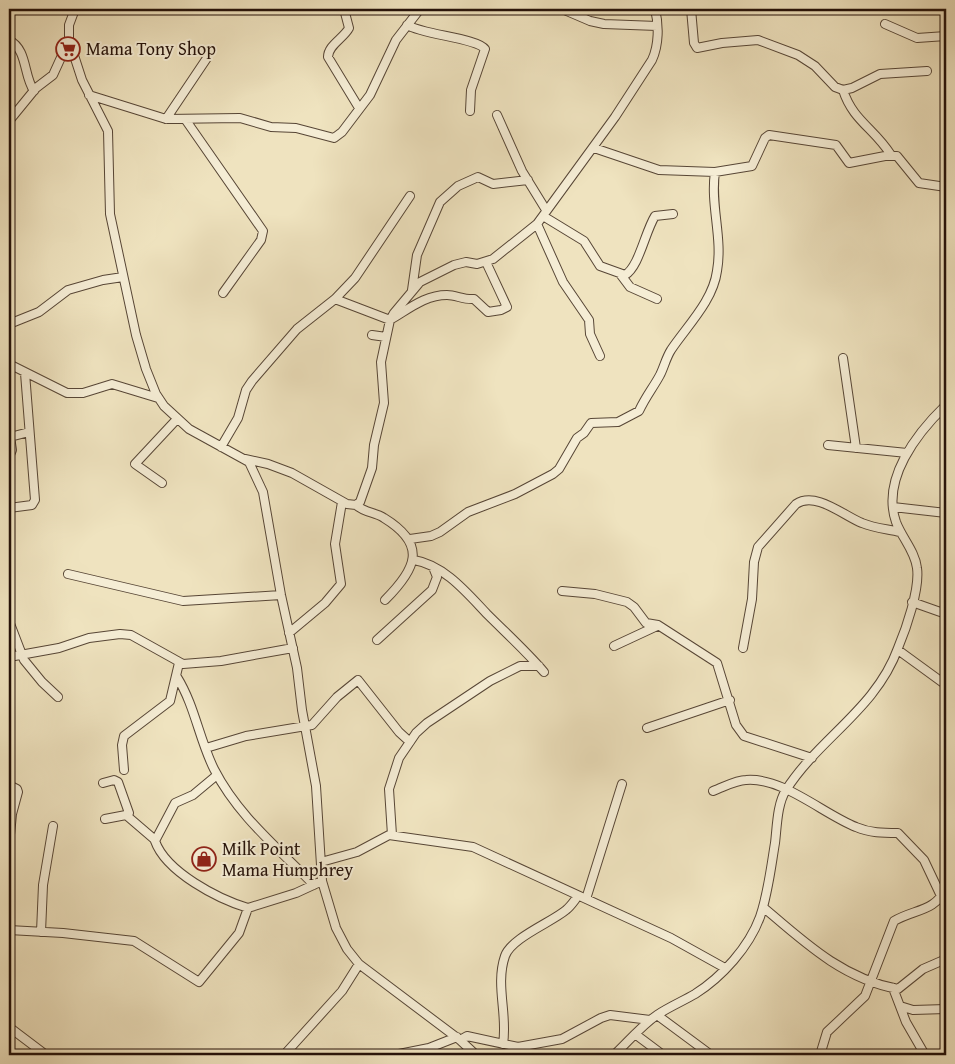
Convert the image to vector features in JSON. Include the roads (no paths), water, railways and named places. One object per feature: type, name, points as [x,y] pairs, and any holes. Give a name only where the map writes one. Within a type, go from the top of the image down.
[{"type":"street","points":[[75,9],[69,25],[69,40],[89,95],[108,131],[110,214],[136,335],[158,398],[177,419],[221,447],[245,459],[268,464],[292,473],[342,502],[356,505],[383,517],[410,539],[414,560],[407,576],[385,600]]},
{"type":"street","points":[[344,9],[349,28],[342,38],[330,49],[328,57],[359,108]]},
{"type":"street","points":[[89,95],[166,119],[240,118],[271,127],[296,128],[334,138],[342,132],[370,95],[396,40],[420,9]]},
{"type":"street","points":[[562,9],[590,21],[604,24],[657,26]]},
{"type":"street","points":[[356,505],[362,500],[372,468],[374,445],[384,403],[381,362],[390,320],[420,282],[454,265],[486,262],[537,224],[594,148],[652,60],[656,50],[657,26],[655,9]]},
{"type":"street","points":[[691,9],[694,43],[697,48],[722,43],[758,40],[798,55],[815,66],[836,87],[843,90],[852,88],[880,74],[927,71]]},
{"type":"street","points":[[885,24],[917,38],[946,36]]},
{"type":"street","points":[[407,25],[429,34],[476,43],[486,48],[471,90],[470,111]]},
{"type":"street","points":[[9,40],[18,48],[26,64],[27,79],[34,91]]},
{"type":"street","points":[[9,121],[34,91],[53,75],[69,40]]},
{"type":"street","points":[[166,119],[208,58]]},
{"type":"street","points":[[843,90],[852,112],[881,140],[891,155]]},
{"type":"street","points":[[496,115],[545,213],[584,241],[600,266],[621,275],[630,287],[657,299]]},
{"type":"street","points":[[185,119],[262,231],[261,240],[224,293]]},
{"type":"street","points":[[594,148],[655,169],[715,172],[752,166],[764,138],[769,135],[836,145],[849,163],[891,155],[900,157],[921,184],[946,187]]},
{"type":"street","points":[[410,539],[440,532],[468,512],[515,494],[553,474],[559,469],[577,438],[584,433],[591,423],[618,422],[640,410],[643,400],[661,374],[670,352],[692,322],[716,280],[718,263],[713,194],[715,172]]},
{"type":"street","points":[[412,290],[417,255],[440,202],[446,195],[478,177],[493,184],[528,180]]},
{"type":"street","points":[[221,447],[238,418],[246,390],[252,381],[297,330],[335,299],[361,270],[410,196]]},
{"type":"street","points":[[621,275],[627,274],[635,263],[646,229],[655,216],[672,214]]},
{"type":"street","points":[[537,224],[567,290],[589,320],[590,334],[600,356]]},
{"type":"street","points":[[390,320],[424,300],[449,294],[462,299],[474,299],[488,312],[507,307],[486,262]]},
{"type":"street","points":[[9,324],[39,312],[68,290],[123,277]]},
{"type":"street","points":[[335,299],[390,320]]},
{"type":"street","points":[[372,335],[386,337]]},
{"type":"street","points":[[843,358],[856,448]]},
{"type":"street","points":[[9,364],[67,393],[83,393],[112,384],[158,398]]},
{"type":"street","points":[[9,508],[32,505],[35,500],[25,373]]},
{"type":"street","points":[[614,1055],[650,1020],[694,994],[725,968],[746,944],[763,907],[777,824],[786,790],[812,758],[863,707],[898,650],[917,583],[917,568],[913,555],[900,532],[893,507],[895,485],[907,454],[925,427],[946,405]]},
{"type":"street","points":[[162,482],[135,464],[177,419]]},
{"type":"street","points":[[9,457],[12,450],[10,437],[29,432]]},
{"type":"street","points":[[828,445],[907,454]]},
{"type":"street","points":[[245,459],[253,468],[263,492],[281,595],[293,648],[318,804],[322,881],[336,928],[347,949],[359,964],[459,1039],[476,1055]]},
{"type":"street","points":[[743,648],[752,599],[758,547],[796,504],[804,500],[813,500],[861,522],[900,532]]},
{"type":"street","points":[[289,633],[325,603],[341,584],[335,544],[342,502]]},
{"type":"street","points":[[893,507],[946,513]]},
{"type":"street","points":[[392,835],[389,788],[396,765],[410,742],[427,723],[490,681],[520,666],[541,669],[468,592],[433,567],[414,560]]},
{"type":"street","points":[[377,640],[432,590],[437,577],[433,567]]},
{"type":"street","points":[[68,574],[183,600],[281,595]]},
{"type":"street","points":[[562,591],[595,594],[627,602],[634,607],[646,623],[658,625],[717,663],[730,700],[736,725],[744,736],[812,758]]},
{"type":"street","points":[[912,602],[946,614]]},
{"type":"street","points":[[9,621],[20,654],[36,676],[58,697]]},
{"type":"street","points":[[614,646],[658,625]]},
{"type":"street","points":[[9,657],[59,648],[89,638],[128,634],[179,663],[220,662],[293,648]]},
{"type":"street","points":[[898,650],[946,685]]},
{"type":"street","points":[[124,770],[122,745],[124,736],[170,701],[179,663]]},
{"type":"street","points":[[177,677],[188,694],[217,775],[244,816],[314,885]]},
{"type":"street","points":[[206,748],[262,732],[306,727],[314,723],[337,697],[358,680],[399,732],[410,742]]},
{"type":"street","points":[[647,728],[730,700]]},
{"type":"street","points":[[154,839],[175,803],[193,795],[217,775]]},
{"type":"street","points":[[103,783],[114,780],[118,782],[128,808],[127,816]]},
{"type":"street","points":[[713,790],[745,780],[763,782],[786,790],[856,827],[880,834],[898,833],[924,860],[942,896]]},
{"type":"street","points":[[503,1044],[505,1035],[501,1004],[502,973],[506,953],[538,926],[566,910],[582,897],[622,784]]},
{"type":"street","points":[[9,785],[17,789],[18,792],[12,814],[9,844]]},
{"type":"street","points":[[105,819],[127,816],[154,839],[164,860],[174,868],[225,898],[248,908],[322,881]]},
{"type":"street","points":[[41,932],[43,885],[53,826]]},
{"type":"street","points":[[321,862],[357,852],[380,839],[392,835],[473,847],[671,938],[725,968]]},
{"type":"street","points":[[820,1055],[827,1032],[860,1004],[872,982],[894,922],[929,908],[942,896],[946,888]]},
{"type":"street","points":[[763,907],[815,950],[846,972],[893,988],[904,987],[921,970],[946,959]]},
{"type":"street","points":[[9,930],[134,942],[199,982],[239,933],[248,908]]},
{"type":"street","points":[[284,1055],[342,991],[359,964]]},
{"type":"street","points":[[893,988],[925,1055]]},
{"type":"street","points":[[900,1006],[913,1010],[946,1009]]},
{"type":"street","points":[[394,1055],[429,1048],[467,1036],[518,1047],[562,1039],[610,1015],[650,1020]]},
{"type":"street","points":[[657,1015],[711,1055]]},
{"type":"street","points":[[9,1027],[46,1055]]},
{"type":"street","points":[[635,1034],[663,1055]]},
{"type":"place","name":"Mama Tony Shop","points":[[68,49]]},
{"type":"place","name":"Milk Point Mama Humphrey","points":[[204,859]]}]
